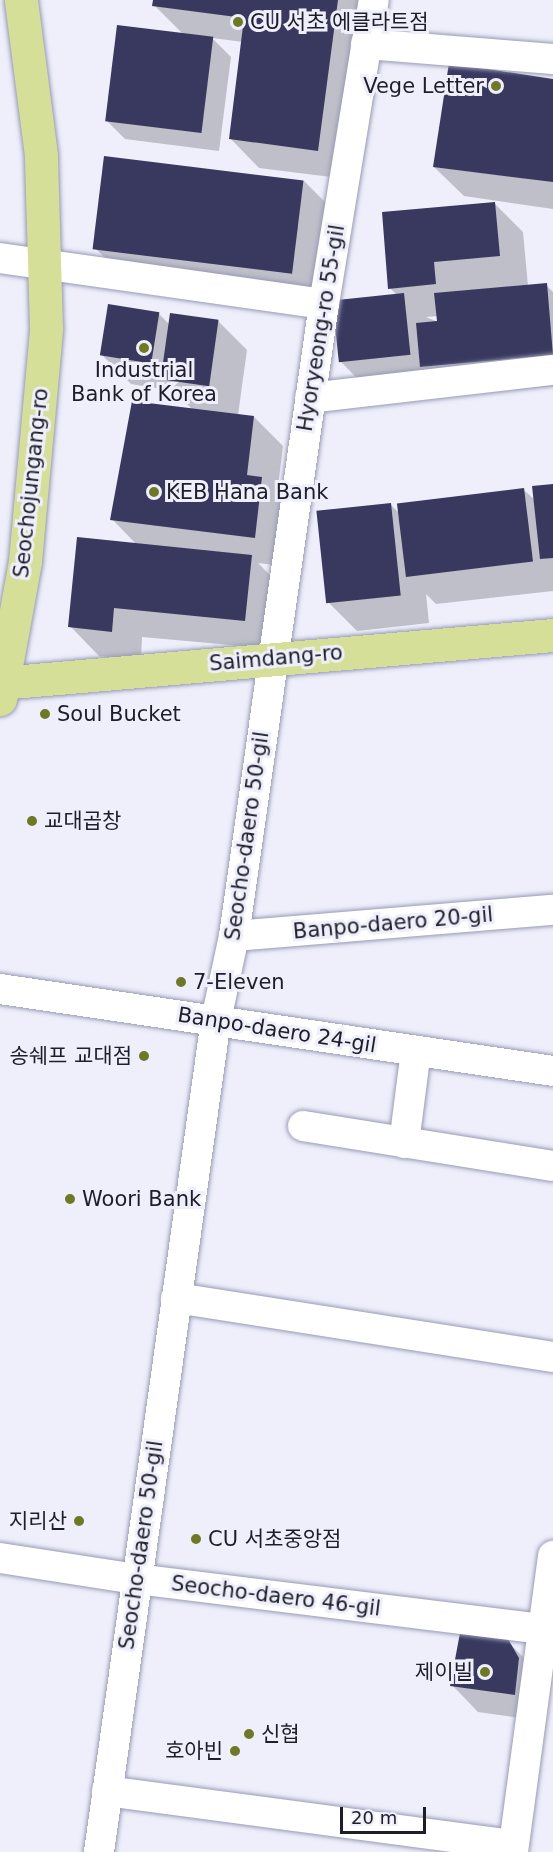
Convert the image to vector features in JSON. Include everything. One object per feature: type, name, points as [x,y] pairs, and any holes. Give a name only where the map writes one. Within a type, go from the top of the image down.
[{"type":"main road","name":"Seochojungang-ro","points":[[1,688],[25,561],[39,440],[46,265],[41,155],[21,0]]},
{"type":"main road","name":"Saimdang-ro","points":[[1,688],[273,657],[553,635]]},
{"type":"street","name":"Hyoryeong-ro 55-gil","points":[[273,657],[324,304],[374,0]]},
{"type":"street","points":[[366,44],[553,59]]},
{"type":"street","points":[[0,258],[324,304]]},
{"type":"street","points":[[310,398],[553,370]]},
{"type":"street","name":"Seocho-daero 50-gil","points":[[99,1852],[216,1020],[234,936],[273,657]]},
{"type":"street","name":"Banpo-daero 20-gil","points":[[234,936],[553,910]]},
{"type":"street","name":"Banpo-daero 24-gil","points":[[0,989],[553,1071]]},
{"type":"street","points":[[404,1143],[416,1051]]},
{"type":"street","points":[[303,1126],[553,1166]]},
{"type":"street","points":[[176,1298],[553,1358]]},
{"type":"street","points":[[107,1791],[512,1849],[548,1629],[553,1556]]},
{"type":"street","name":"Seocho-daero 46-gil","points":[[0,1558],[136,1579],[548,1629]]},
{"type":"building","points":[[153,0],[338,0],[318,151],[229,139],[244,18],[152,6]]},
{"type":"building","points":[[117,25],[213,37],[201,133],[105,121]]},
{"type":"building","points":[[449,63],[553,79],[553,182],[433,167]]},
{"type":"building","points":[[104,156],[304,180],[292,274],[93,249]]},
{"type":"building","points":[[495,202],[500,256],[434,262],[436,284],[388,289],[382,212]]},
{"type":"building","points":[[547,283],[553,355],[420,367],[416,323],[437,321],[434,293]]},
{"type":"building","points":[[404,293],[410,355],[339,362],[332,301]]},
{"type":"building","points":[[108,304],[159,312],[151,363],[100,355]]},
{"type":"building","points":[[170,313],[219,320],[209,386],[161,379]]},
{"type":"building","points":[[132,401],[254,416],[247,475],[262,477],[255,538],[110,520]]},
{"type":"building","points":[[553,484],[553,558],[540,559],[532,486]]},
{"type":"building","points":[[524,488],[533,561],[406,577],[397,504]]},
{"type":"building","points":[[391,503],[401,595],[326,603],[316,511]]},
{"type":"building","points":[[77,537],[252,555],[245,621],[114,608],[112,632],[68,627]]},
{"type":"building","name":"제이빌","points":[[460,1633],[508,1639],[519,1658],[515,1695],[450,1686]]},
{"type":"place","name":"CU 서초 에클라트점","points":[[238,22]]},
{"type":"place","name":"Vege Letter","points":[[496,86]]},
{"type":"place","name":"Industrial Bank of Korea","points":[[144,348]]},
{"type":"place","name":"KEB Hana Bank","points":[[154,492]]},
{"type":"place","name":"Soul Bucket","points":[[45,714]]},
{"type":"place","name":"교대곱창","points":[[32,821]]},
{"type":"place","name":"7-Eleven","points":[[181,982]]},
{"type":"place","name":"송쉐프 교대점","points":[[144,1056]]},
{"type":"place","name":"Woori Bank","points":[[70,1199]]},
{"type":"place","name":"지리산","points":[[79,1521]]},
{"type":"place","name":"CU 서초중앙점","points":[[196,1539]]},
{"type":"place","name":"제이빌","points":[[485,1672]]},
{"type":"place","name":"신협","points":[[249,1734]]},
{"type":"place","name":"호아빈","points":[[235,1751]]}]
